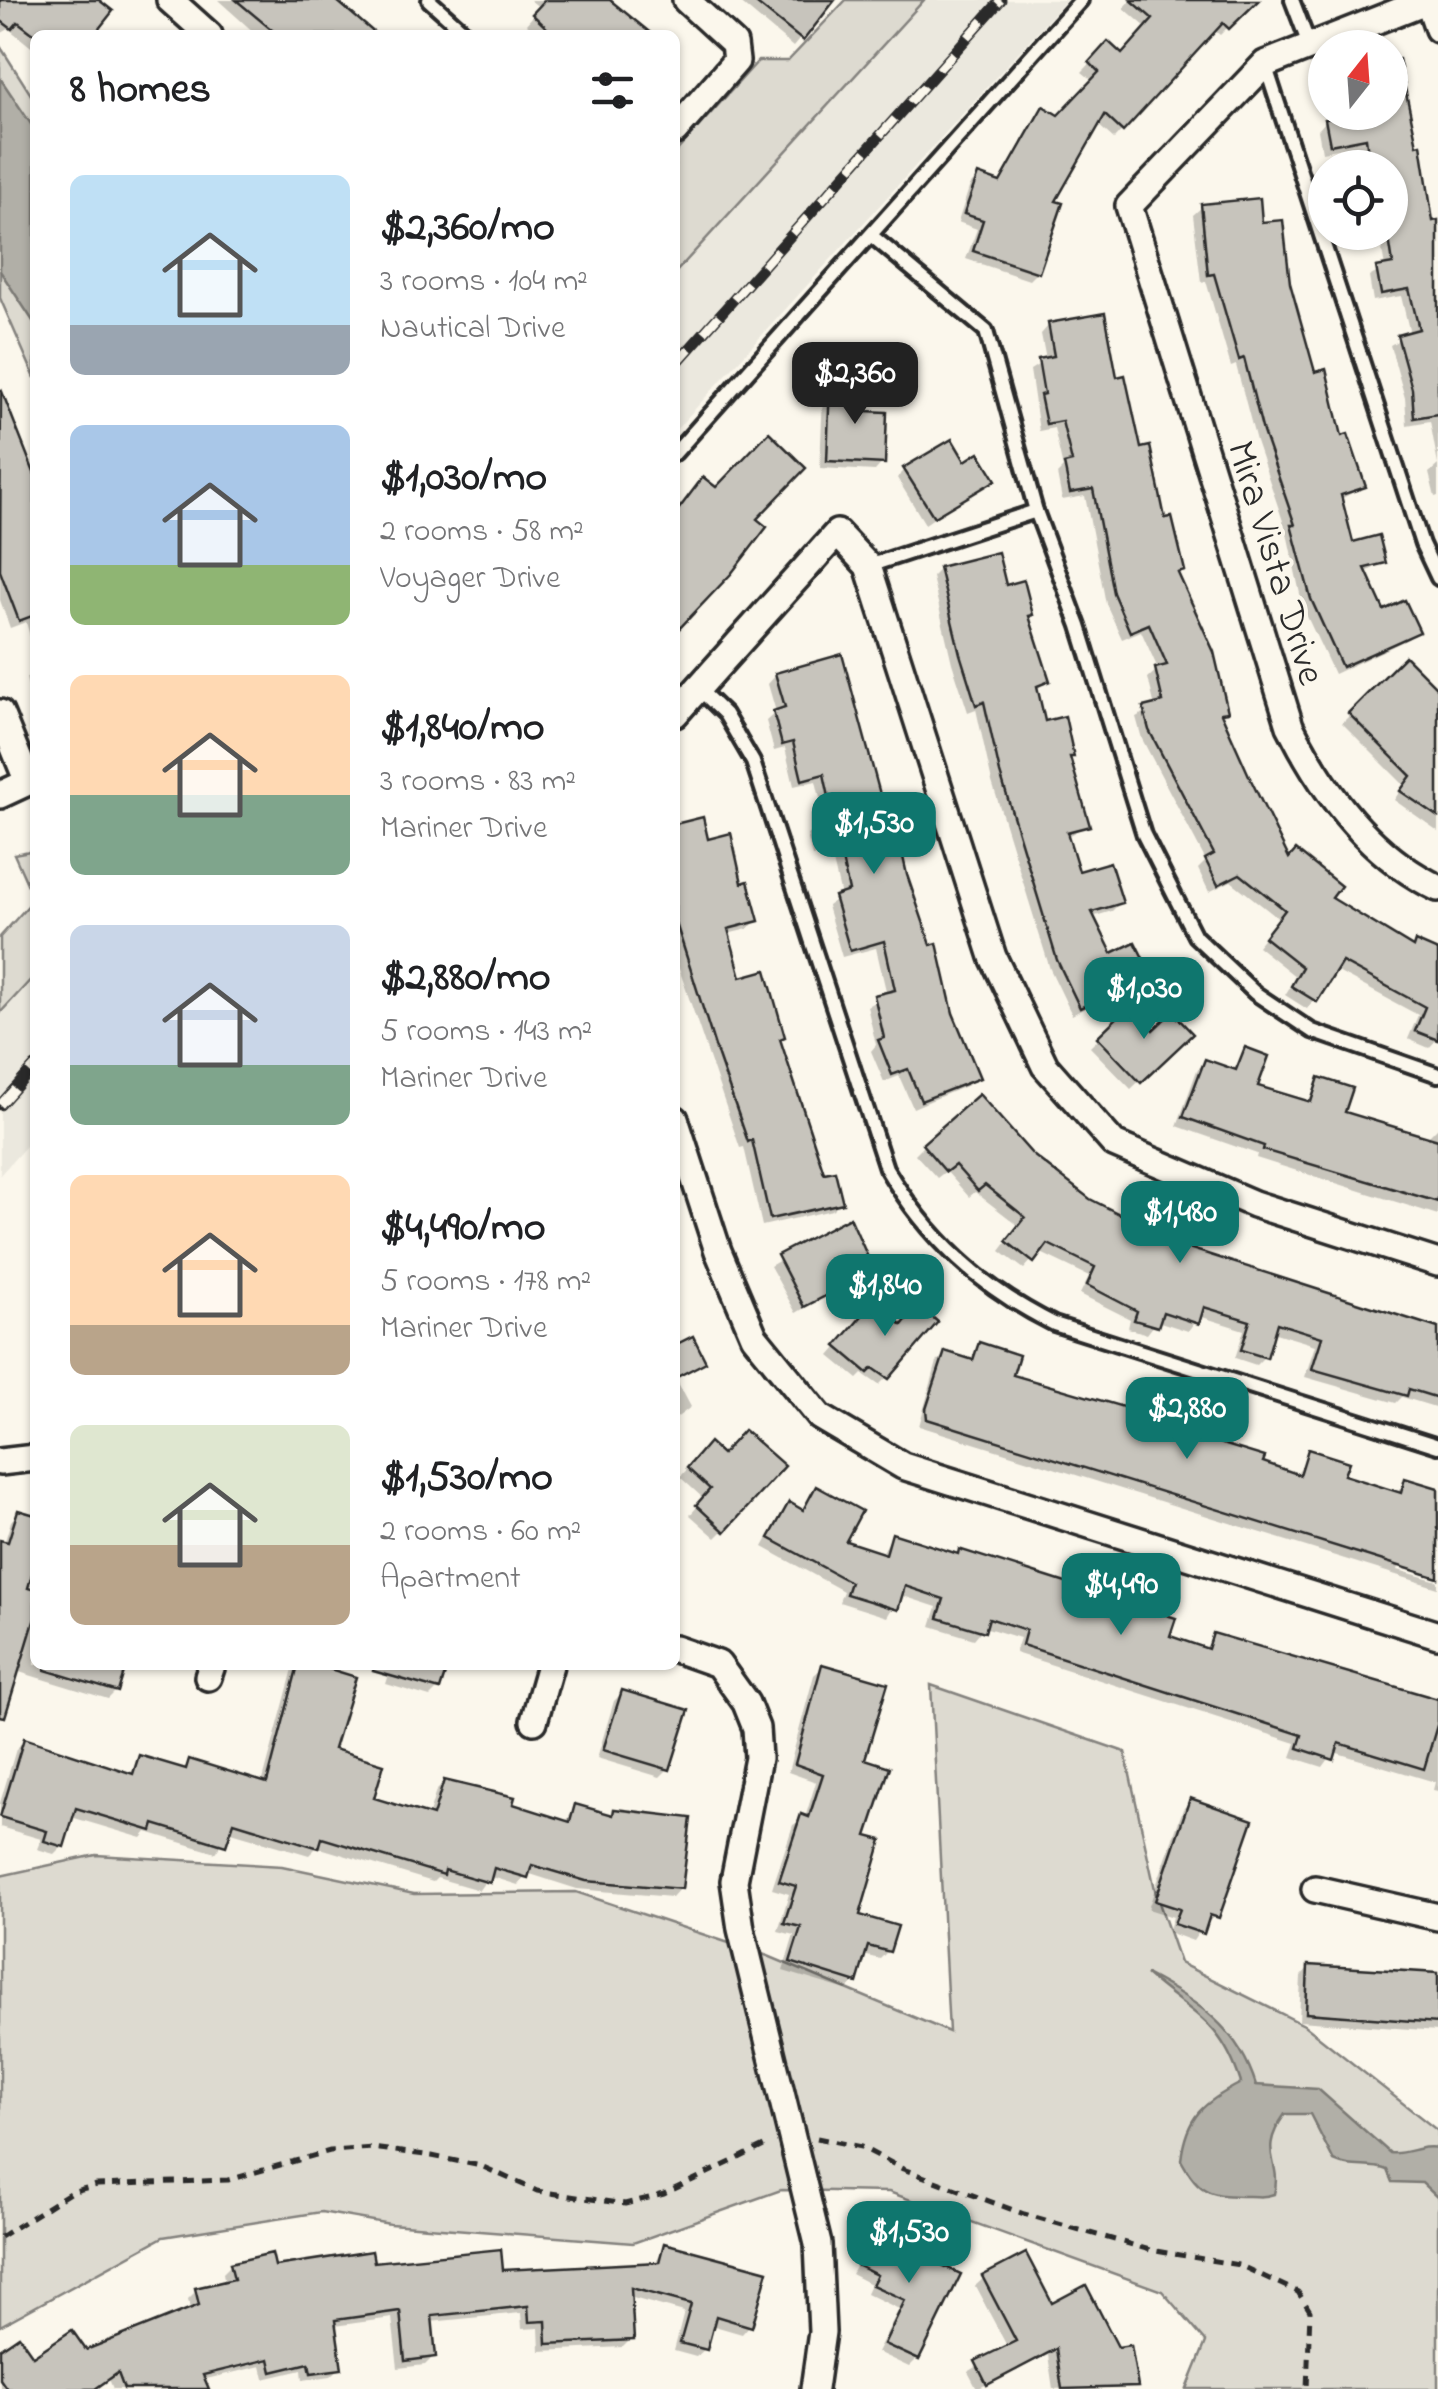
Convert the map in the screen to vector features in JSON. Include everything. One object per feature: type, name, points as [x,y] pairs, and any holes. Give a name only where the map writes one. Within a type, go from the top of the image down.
[{"type":"street","points":[[170,0],[203,30]]},
{"type":"street","points":[[680,124],[736,61],[734,44],[686,0]]},
{"type":"street","points":[[1353,30],[1428,0],[1438,29]]},
{"type":"street","points":[[1265,64],[1308,48]]},
{"type":"street","name":"Mira Vista Drive","points":[[1265,64],[1129,206],[1290,726],[1317,780],[1361,832],[1418,878],[1438,888]]},
{"type":"street","points":[[680,708],[837,533],[868,566],[994,957],[1045,1066],[1114,1144],[1254,1204],[1438,1264]]},
{"type":"street","points":[[0,713],[28,782],[0,794]]},
{"type":"street","points":[[680,1134],[718,1251],[754,1336],[820,1417],[903,1466],[1438,1635]]},
{"type":"street","points":[[0,1462],[30,1459]]},
{"type":"street","points":[[680,1651],[718,1664],[746,1703],[756,1728],[758,1758],[734,1881],[741,1930],[812,2213],[822,2286],[814,2389]]},
{"type":"street","points":[[534,1722],[549,1670]]},
{"type":"street","points":[[1315,1889],[1438,1917]]},
{"type":"lane","points":[[429,0],[462,30]]},
{"type":"lane","points":[[680,447],[1081,0]]},
{"type":"lane","points":[[1292,0],[1308,42]]},
{"type":"lane","points":[[1265,64],[1422,544],[1438,578]]},
{"type":"lane","points":[[872,236],[986,331],[1036,511],[1079,626],[1144,835],[1194,936],[1255,993],[1312,1031],[1438,1075]]},
{"type":"lane","points":[[868,566],[1036,511]]},
{"type":"lane","points":[[698,688],[725,714],[753,762],[886,1168],[924,1227],[944,1248],[996,1292],[1054,1324],[1438,1446]]},
{"type":"path","points":[[0,2237],[38,2208],[97,2185],[228,2180],[330,2152],[372,2148],[481,2166],[537,2191],[575,2200],[625,2204],[664,2194],[756,2148],[793,2136],[861,2147],[903,2169],[1024,2214],[1150,2250],[1239,2265],[1298,2292],[1310,2311],[1307,2389]]},
{"type":"shaded area","points":[[846,0],[924,0],[680,268],[680,147],[758,61],[788,61]]},
{"type":"shaded area","points":[[924,0],[1066,0],[680,425],[680,268]]},
{"type":"shaded area","points":[[0,46],[30,93],[30,367],[0,298]]},
{"type":"shaded area","points":[[0,78],[30,123],[30,316],[0,271]]},
{"type":"shaded area","points":[[30,851],[30,890],[14,854]]},
{"type":"shaded area","points":[[30,903],[30,980],[0,1013],[0,937]]},
{"type":"shaded area","points":[[30,980],[30,1142],[0,1175],[0,1013]]},
{"type":"shaded area","points":[[931,1685],[1125,1752],[1156,1894],[1180,1963],[1304,2025],[1438,2131],[1438,2389],[1187,2389],[1206,2342],[1162,2291],[889,2192],[781,2190],[633,2243],[390,2224],[321,2212],[163,2237],[0,2326],[0,1876],[96,1855],[282,1866],[414,1894],[576,1892],[768,1956],[949,2032]]},
{"type":"shaded area","points":[[1146,1974],[1198,2006],[1227,2032],[1256,2085],[1318,2089],[1390,2153],[1438,2148],[1438,2198],[1422,2183],[1392,2182],[1387,2170],[1334,2161],[1310,2114],[1285,2114],[1272,2139],[1274,2194],[1225,2195],[1201,2187],[1181,2160],[1187,2132],[1207,2104],[1241,2083],[1233,2061],[1214,2031]]},
{"type":"building","points":[[0,0],[99,0],[113,11],[98,30],[30,31],[18,22],[12,29],[0,20]]},
{"type":"building","points":[[236,0],[336,0],[371,30],[272,30]]},
{"type":"building","points":[[545,0],[610,0],[647,30],[549,30],[532,14]]},
{"type":"building","points":[[752,0],[835,0],[803,41]]},
{"type":"building","points":[[1131,0],[1259,0],[1229,29],[1223,23],[1123,132],[1105,115],[1056,201],[1063,203],[1039,273],[973,251],[983,220],[964,214],[978,174],[1000,182],[1043,106],[1058,115],[1099,72],[1089,62],[1108,41],[1122,54],[1153,19]]},
{"type":"building","points":[[1408,102],[1417,145],[1421,144],[1433,221],[1438,220],[1438,414],[1414,418],[1412,389],[1397,335],[1419,329],[1409,289],[1381,294],[1376,267],[1393,264],[1391,250],[1408,250],[1408,150],[1368,150],[1366,138],[1330,145],[1327,130],[1408,130]]},
{"type":"building","points":[[1260,198],[1262,222],[1283,220],[1290,283],[1315,372],[1326,369],[1342,436],[1348,434],[1366,487],[1341,495],[1353,542],[1379,535],[1386,563],[1365,568],[1384,610],[1405,600],[1420,632],[1342,667],[1311,599],[1291,525],[1295,525],[1263,432],[1244,358],[1239,360],[1214,274],[1208,275],[1201,204]]},
{"type":"building","points":[[1105,313],[1117,377],[1125,375],[1141,448],[1150,446],[1165,518],[1172,517],[1185,571],[1178,573],[1214,652],[1228,712],[1221,713],[1251,780],[1289,858],[1296,850],[1341,886],[1332,898],[1413,947],[1415,941],[1438,951],[1438,1040],[1415,1031],[1425,1007],[1342,962],[1317,1002],[1291,986],[1302,967],[1264,937],[1285,910],[1240,874],[1218,885],[1205,859],[1214,854],[1149,730],[1143,707],[1163,702],[1155,668],[1167,665],[1149,624],[1130,632],[1113,593],[1093,489],[1070,493],[1064,464],[1072,462],[1062,421],[1046,424],[1040,395],[1044,394],[1038,359],[1054,356],[1048,323]]},
{"type":"building","points":[[830,382],[867,384],[866,411],[887,412],[885,464],[827,461]]},
{"type":"building","points":[[1,389],[30,462],[30,617],[19,621],[0,571]]},
{"type":"building","points":[[769,432],[806,468],[757,519],[767,527],[731,574],[680,628],[680,507],[703,477],[716,487]]},
{"type":"building","points":[[952,439],[965,461],[979,452],[996,480],[934,517],[903,468]]},
{"type":"building","points":[[998,552],[1006,585],[1024,580],[1033,615],[1029,616],[1050,681],[1037,686],[1045,721],[1065,716],[1074,757],[1070,757],[1090,826],[1067,832],[1079,871],[1110,862],[1123,903],[1092,912],[1112,953],[1135,942],[1151,974],[1080,1008],[1057,960],[1000,773],[984,702],[976,705],[960,654],[939,567]]},
{"type":"building","points":[[842,654],[884,809],[892,807],[907,875],[931,945],[937,943],[953,1013],[980,1078],[921,1101],[908,1069],[892,1075],[878,1040],[884,1038],[874,995],[895,990],[884,941],[850,951],[834,896],[849,891],[839,846],[820,851],[814,824],[834,820],[824,774],[802,780],[793,742],[782,745],[773,711],[785,707],[775,673]]},
{"type":"building","points":[[1405,656],[1438,689],[1438,817],[1400,791],[1411,776],[1348,713]]},
{"type":"building","points":[[703,817],[708,839],[731,833],[742,883],[748,881],[759,921],[728,929],[741,977],[766,970],[785,1037],[780,1039],[824,1173],[835,1171],[843,1203],[770,1219],[752,1140],[748,1142],[680,936],[680,823]]},
{"type":"building","points":[[1129,1006],[1153,1030],[1172,1012],[1193,1034],[1141,1083],[1097,1037]]},
{"type":"building","points":[[1245,1047],[1269,1056],[1258,1086],[1311,1102],[1319,1077],[1353,1088],[1345,1112],[1438,1140],[1438,1202],[1263,1150],[1264,1146],[1183,1117],[1205,1059],[1236,1070]]},
{"type":"building","points":[[979,1094],[1033,1155],[1090,1199],[1151,1230],[1148,1235],[1438,1328],[1438,1398],[1409,1389],[1407,1396],[1312,1369],[1322,1337],[1277,1323],[1267,1358],[1241,1350],[1250,1321],[1204,1307],[1199,1324],[1163,1312],[1158,1327],[1134,1320],[1137,1311],[1087,1285],[1095,1267],[1048,1244],[1034,1263],[1006,1241],[1025,1217],[985,1185],[978,1191],[955,1165],[946,1172],[922,1144]]},
{"type":"building","points":[[850,1217],[874,1271],[804,1307],[777,1255]]},
{"type":"building","points":[[874,1302],[902,1325],[918,1305],[938,1322],[889,1379],[873,1368],[868,1373],[836,1346]]},
{"type":"building","points":[[693,1336],[706,1362],[680,1375],[680,1342]]},
{"type":"building","points":[[979,1342],[1019,1355],[1013,1375],[1182,1424],[1180,1431],[1265,1457],[1263,1462],[1300,1475],[1308,1449],[1349,1462],[1344,1475],[1401,1493],[1405,1478],[1438,1488],[1438,1578],[927,1419],[926,1409],[945,1351],[973,1360]]},
{"type":"building","points":[[744,1430],[785,1466],[725,1532],[696,1505],[710,1489],[687,1468],[709,1442],[722,1454]]},
{"type":"building","points":[[816,1486],[862,1511],[846,1541],[886,1554],[892,1533],[958,1554],[959,1549],[1176,1618],[1170,1636],[1208,1649],[1213,1633],[1438,1699],[1438,1722],[1424,1769],[1339,1743],[1334,1760],[1298,1748],[1302,1735],[1022,1645],[1026,1630],[989,1618],[985,1632],[938,1618],[944,1599],[905,1586],[898,1610],[846,1594],[850,1582],[769,1538],[789,1502],[803,1510]]},
{"type":"building","points":[[18,1510],[30,1514],[30,1634],[5,1717],[0,1716],[0,1540],[8,1542]]},
{"type":"building","points":[[822,1664],[888,1683],[865,1759],[890,1767],[867,1836],[882,1840],[860,1915],[898,1926],[890,1952],[868,1946],[857,1983],[790,1962],[801,1927],[784,1923],[796,1886],[779,1881],[801,1814],[809,1817],[823,1774],[795,1764]]},
{"type":"building","points":[[45,1670],[125,1670],[118,1692]]},
{"type":"building","points":[[297,1670],[333,1670],[356,1677],[334,1749],[384,1764],[374,1798],[433,1816],[444,1780],[515,1797],[513,1804],[570,1822],[575,1804],[613,1815],[614,1809],[691,1818],[682,1889],[586,1881],[532,1865],[528,1878],[494,1868],[490,1883],[445,1870],[444,1875],[322,1838],[319,1848],[234,1822],[226,1846],[154,1824],[152,1831],[76,1808],[64,1847],[44,1841],[47,1831],[0,1817],[24,1738],[133,1774],[139,1755],[186,1769],[189,1759],[267,1783]]},
{"type":"building","points":[[373,1670],[446,1670],[440,1690]]},
{"type":"building","points":[[622,1690],[689,1710],[670,1770],[603,1750]]},
{"type":"building","points":[[1190,1798],[1253,1820],[1219,1918],[1210,1915],[1204,1934],[1174,1924],[1180,1909],[1155,1901]]},
{"type":"building","points":[[1308,1965],[1438,1973],[1438,2023],[1306,2013]]},
{"type":"building","points":[[880,2219],[916,2237],[910,2250],[961,2274],[919,2360],[884,2344],[905,2300],[872,2285],[877,2275],[858,2266]]},
{"type":"building","points":[[664,2243],[768,2271],[752,2327],[716,2316],[707,2350],[680,2343],[691,2304],[631,2288],[634,2340],[547,2344],[546,2321],[529,2322],[528,2306],[432,2316],[436,2357],[405,2361],[400,2311],[335,2320],[342,2369],[311,2373],[309,2363],[272,2372],[269,2359],[203,2375],[209,2389],[124,2389],[118,2373],[95,2389],[7,2389],[0,2379],[0,2349],[19,2336],[33,2356],[72,2330],[86,2350],[199,2305],[195,2288],[234,2279],[230,2263],[272,2253],[275,2266],[372,2251],[374,2262],[501,2249],[503,2270],[659,2262]]},
{"type":"building","points":[[1026,2253],[1052,2303],[1086,2285],[1118,2347],[1131,2345],[1138,2387],[1062,2389],[1056,2349],[987,2385],[975,2361],[1016,2341],[982,2276]]},
{"type":"railway","points":[[680,359],[1001,0]]},
{"type":"railway","points":[[0,1105],[30,1072]]}]
